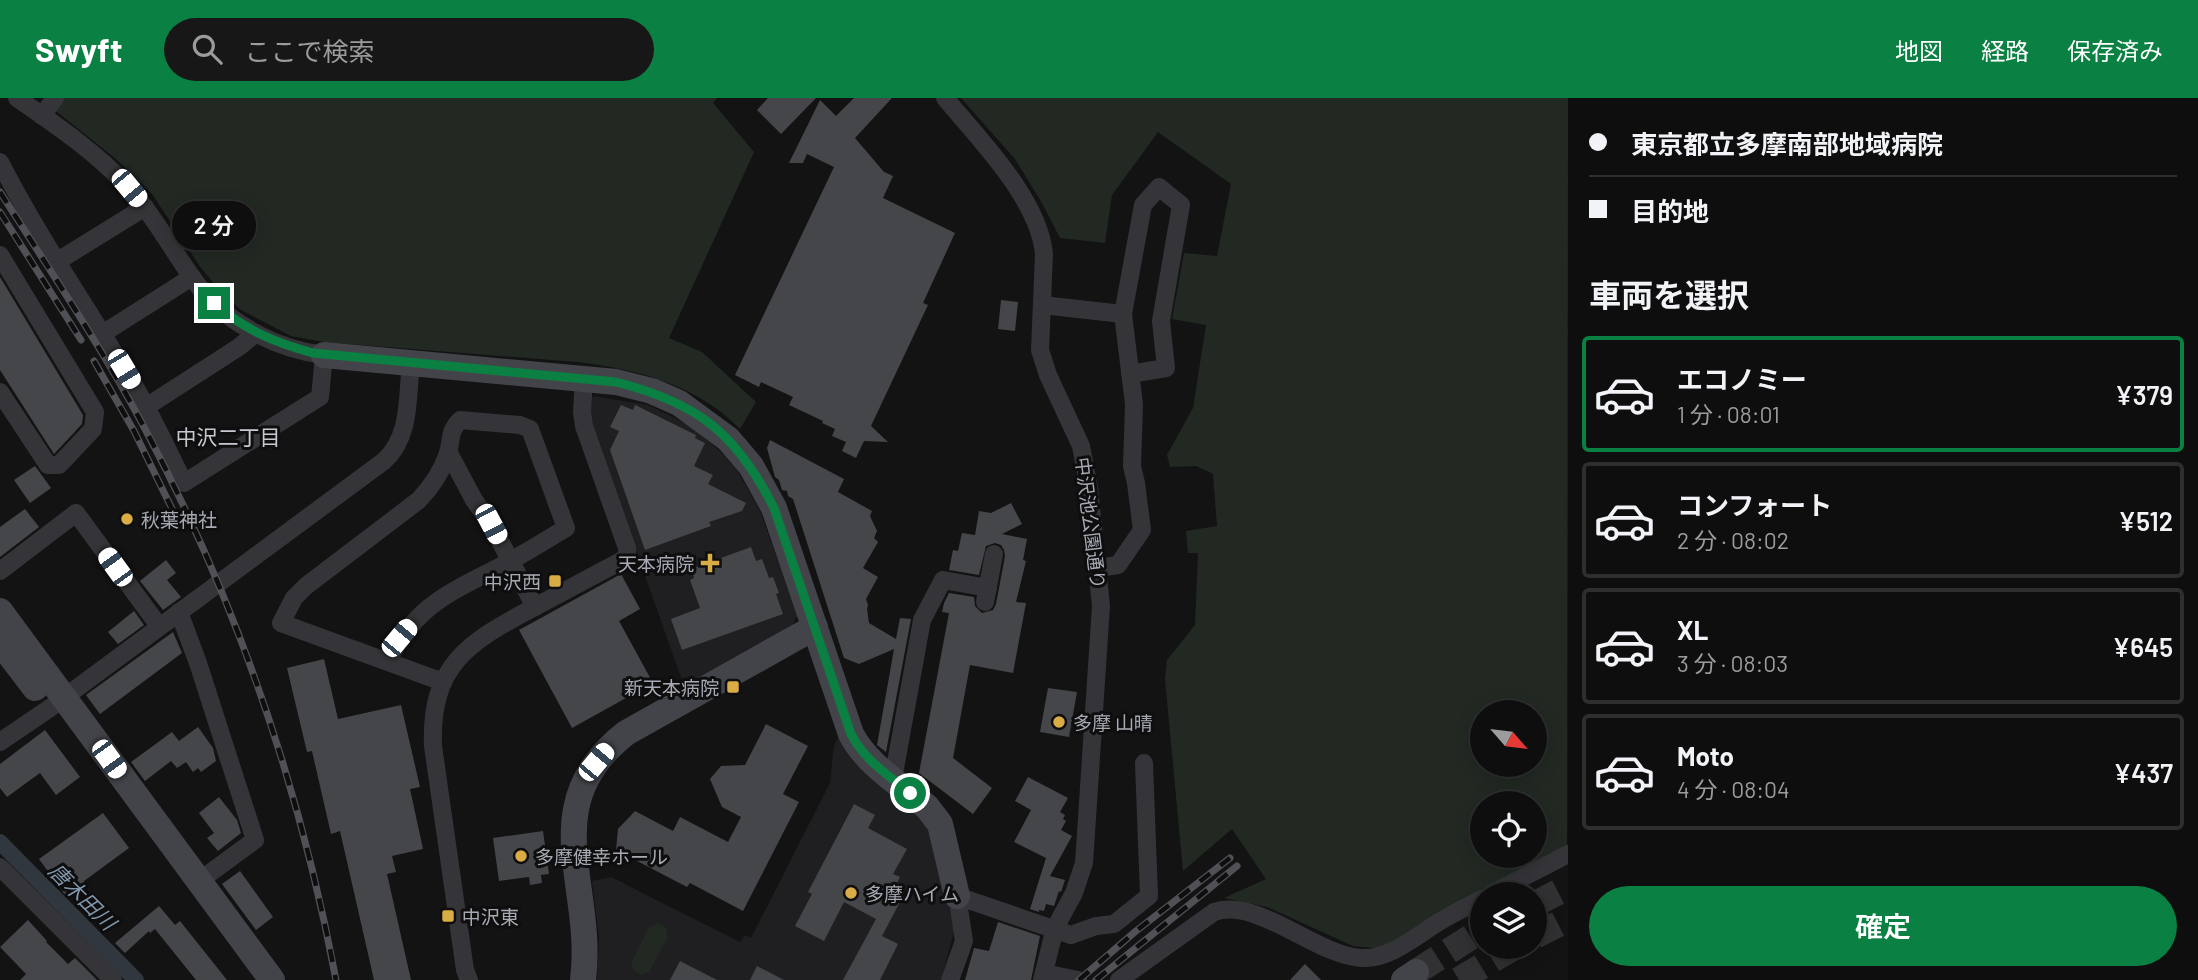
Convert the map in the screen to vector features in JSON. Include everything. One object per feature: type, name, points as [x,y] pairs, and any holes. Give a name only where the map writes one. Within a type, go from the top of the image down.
[{"type":"street","points":[[17,98],[115,174],[145,207],[192,277],[214,303],[256,333],[289,347],[324,355],[616,382],[652,391],[679,403],[728,439],[751,466],[774,508],[851,734],[859,749],[935,815],[940,824],[964,940],[950,980]]},
{"type":"street","points":[[43,116],[55,98]]},
{"type":"street","name":"中沢池公園通り","points":[[945,98],[996,160],[1038,223],[1044,254],[1040,350],[1048,375],[1081,446],[1089,488],[1098,568],[1101,606],[1084,863],[1074,893],[1055,928],[1043,977]]},
{"type":"street","points":[[0,162],[26,212],[146,407],[184,483],[320,397],[324,355]]},
{"type":"street","points":[[1098,568],[1118,565],[1143,530],[1132,466],[1134,404],[1130,374],[1123,314],[1143,205],[1159,187],[1181,205],[1161,321],[1166,368],[1130,374]]},
{"type":"street","points":[[58,261],[145,207]]},
{"type":"street","points":[[0,255],[95,412],[93,429],[59,465],[48,465],[0,392]]},
{"type":"street","points":[[102,334],[192,277]]},
{"type":"street","points":[[1042,305],[1123,314]]},
{"type":"street","points":[[146,407],[239,347],[256,333]]},
{"type":"street","points":[[0,742],[393,453],[405,427],[411,363]]},
{"type":"street","points":[[469,980],[465,970],[433,746],[435,708],[443,682],[453,664],[478,639],[627,556],[627,548],[584,426],[584,379]]},
{"type":"street","points":[[388,661],[399,638],[419,615],[439,599],[566,528],[530,429],[520,425],[460,420],[453,428],[449,453],[431,488],[306,586],[294,598],[281,623],[443,682]]},
{"type":"street","points":[[449,453],[535,607]]},
{"type":"street","points":[[0,571],[76,513],[159,626]]},
{"type":"street","points":[[893,779],[922,620],[943,580],[987,595],[994,554]]},
{"type":"street","points":[[0,611],[57,702],[250,980]]},
{"type":"street","points":[[179,612],[255,840],[199,881]]},
{"type":"street","points":[[583,980],[583,920],[573,835],[577,802],[589,772],[609,747],[626,733],[815,627]]},
{"type":"street","points":[[0,642],[57,702],[199,881],[272,980]]},
{"type":"street","points":[[957,896],[1071,935],[1096,926],[1114,924],[1149,896],[1144,763]]},
{"type":"street","points":[[1514,882],[1568,854]]},
{"type":"street","points":[[0,867],[113,980]]},
{"type":"street","points":[[1119,980],[1214,912],[1221,910],[1234,909],[1253,913],[1348,956],[1362,958],[1392,952],[1470,906]]},
{"type":"street","points":[[1043,977],[1078,980]]},
{"type":"shaded area","points":[[62,98],[717,98],[713,103],[754,152],[669,338],[702,352],[756,402],[740,429],[705,401],[685,390],[623,370],[578,362],[324,342],[291,336],[241,310],[222,293],[201,268],[152,194],[116,159],[56,111]]},
{"type":"shaded area","points":[[961,98],[1568,98],[1567,846],[1547,857],[1547,791],[1470,791],[1470,868],[1528,868],[1504,882],[1470,882],[1470,901],[1393,945],[1374,948],[1353,946],[1267,907],[1224,898],[1266,879],[1232,829],[1183,871],[1165,679],[1167,660],[1195,625],[1198,553],[1188,553],[1186,531],[1217,526],[1213,474],[1196,466],[1170,467],[1167,455],[1193,408],[1206,325],[1172,319],[1184,253],[1217,256],[1231,184],[1158,132],[1112,195],[1105,243],[1060,238],[1015,159]]},
{"type":"shaded area","name":"天本病院","points":[[594,396],[648,405],[689,425],[718,449],[737,470],[760,511],[798,615],[792,626],[684,686],[592,426],[589,401]]},
{"type":"shaded area","points":[[842,732],[933,828],[954,932],[941,980],[597,980],[599,938],[592,881],[611,877],[740,942],[745,935],[751,938],[830,783],[834,745]]},
{"type":"shaded area","points":[[658,923],[666,928],[668,937],[649,972],[641,975],[634,970],[632,961],[649,927]]},
{"type":"building","points":[[768,98],[816,98],[781,134],[757,110]]},
{"type":"building","points":[[854,98],[892,98],[855,138],[884,172],[893,176],[883,198],[955,233],[923,303],[928,305],[871,426],[888,442],[864,441],[856,458],[842,451],[846,442],[832,436],[835,429],[789,405],[793,397],[761,382],[759,387],[735,375],[834,167],[807,154],[803,163],[789,163],[820,100],[836,116]]},
{"type":"building","points":[[0,277],[83,415],[82,424],[54,454],[0,370]]},
{"type":"building","points":[[1001,300],[1018,302],[1015,331],[998,329]]},
{"type":"building","points":[[621,405],[633,410],[635,405],[696,435],[695,438],[705,443],[694,466],[713,475],[708,484],[746,503],[742,511],[709,522],[711,526],[645,550],[610,450],[619,431],[610,427]]},
{"type":"building","points":[[770,440],[844,479],[838,492],[872,511],[870,516],[877,531],[874,538],[878,542],[863,568],[878,577],[866,599],[869,623],[896,639],[900,618],[911,619],[886,752],[877,745],[894,649],[859,664],[844,658],[793,499],[788,496],[787,491],[782,490],[775,477],[767,448]]},
{"type":"building","points":[[35,466],[51,488],[30,503],[14,480]]},
{"type":"building","points":[[1011,503],[1022,524],[1002,534],[1027,539],[1023,560],[1026,561],[1016,602],[1026,603],[1013,673],[970,665],[953,758],[992,788],[973,814],[919,773],[949,613],[942,612],[944,603],[949,593],[974,597],[975,606],[982,613],[993,610],[1005,556],[1001,545],[995,543],[986,546],[979,575],[949,570],[953,550],[958,551],[962,533],[975,535],[979,511],[991,513]]},
{"type":"building","points":[[25,509],[39,527],[0,557],[0,527]]},
{"type":"building","points":[[751,547],[756,561],[762,559],[769,578],[773,577],[783,614],[682,650],[671,619],[700,608],[690,580],[694,578],[691,569]]},
{"type":"building","points":[[166,560],[176,573],[167,580],[181,597],[163,610],[140,581]]},
{"type":"building","points":[[621,574],[640,609],[619,621],[653,683],[572,728],[519,630]]},
{"type":"building","points":[[134,611],[144,625],[118,644],[108,632]]},
{"type":"building","points":[[173,632],[182,653],[100,714],[86,695]]},
{"type":"building","points":[[324,659],[338,719],[401,705],[420,787],[410,789],[423,849],[392,856],[396,872],[387,874],[411,980],[374,980],[340,831],[331,834],[312,751],[307,752],[287,668]]},
{"type":"building","points":[[1048,688],[1077,692],[1069,737],[1040,732]]},
{"type":"building","points":[[766,724],[808,746],[783,794],[799,802],[743,911],[690,883],[687,887],[616,850],[618,829],[635,811],[673,831],[680,817],[728,842],[741,817],[722,807],[710,779],[721,766],[745,765]]},
{"type":"building","points":[[198,727],[213,748],[216,761],[201,772],[198,768],[193,772],[186,762],[177,768],[171,761],[145,781],[131,762],[172,732],[179,741]]},
{"type":"building","points":[[45,730],[80,777],[56,795],[40,773],[7,797],[0,788],[0,764]]},
{"type":"building","points":[[1028,777],[1068,798],[1060,812],[1065,815],[1063,819],[1066,821],[1061,830],[1072,836],[1050,876],[1065,880],[1061,892],[1059,891],[1054,906],[1046,904],[1044,911],[1039,912],[1030,909],[1046,858],[1014,842],[1031,810],[1015,801]]},
{"type":"building","points":[[219,797],[237,820],[241,833],[218,851],[207,838],[214,833],[199,813]]},
{"type":"building","name":"多摩ハイム","points":[[854,804],[875,815],[868,828],[907,849],[893,874],[900,877],[890,897],[900,902],[882,936],[898,944],[880,980],[843,980],[876,919],[844,902],[824,941],[795,926],[812,894],[808,892]]},
{"type":"building","points":[[103,813],[129,848],[84,881],[88,885],[68,899],[39,859]]},
{"type":"building","name":"多摩健幸ホール","points":[[543,831],[549,874],[541,875],[542,883],[530,885],[529,877],[499,881],[493,838]]},
{"type":"building","points":[[240,871],[273,917],[256,930],[222,884]]},
{"type":"building","points":[[159,906],[175,925],[180,921],[227,980],[196,980],[155,929],[150,933],[149,931],[125,953],[115,943]]},
{"type":"building","points":[[28,920],[68,964],[75,958],[97,980],[20,980],[26,974],[0,947]]},
{"type":"building","points":[[998,922],[1040,936],[1031,980],[965,980],[974,948],[989,951]]},
{"type":"building","points":[[680,961],[717,980],[670,980]]},
{"type":"building","points":[[1305,964],[1321,980],[1290,980]]},
{"type":"building","points":[[757,966],[784,980],[750,980]]},
{"type":"waterway","name":"唐木田川","points":[[0,842],[136,980]]},
{"type":"tunnel","points":[[1547,898],[1568,887]]},
{"type":"tunnel","points":[[1547,930],[1568,919]]},
{"type":"tunnel","points":[[1416,972],[1470,938]]},
{"type":"tunnel","points":[[1459,980],[1494,959]]},
{"type":"railway","points":[[0,192],[110,367],[144,427],[208,559],[236,627],[284,766],[304,836],[336,980]]},
{"type":"railway","points":[[0,212],[81,340]]},
{"type":"railway","points":[[94,361],[134,431],[177,519]]},
{"type":"railway","points":[[1079,980],[1136,931],[1230,858]]},
{"type":"railway","points":[[1096,980],[1237,866]]},
{"type":"place","name":"秋葉神社","points":[[127,519]]},
{"type":"place","name":"天本病院","points":[[710,563]]},
{"type":"place","name":"中沢西","points":[[555,581]]},
{"type":"place","name":"新天本病院","points":[[733,687]]},
{"type":"place","name":"多摩 山晴","points":[[1059,722]]},
{"type":"place","name":"多摩健幸ホール","points":[[521,856]]},
{"type":"place","name":"多摩ハイム","points":[[851,893]]},
{"type":"place","name":"中沢東","points":[[448,916]]},
{"type":"district","name":"中沢二丁目","points":[[228,436]]},
{"type":"route","points":[[214,303],[233,319],[267,339],[313,353],[616,382],[652,391],[699,416],[738,450],[751,466],[774,508],[851,734],[859,749],[872,763],[910,793]]}]
